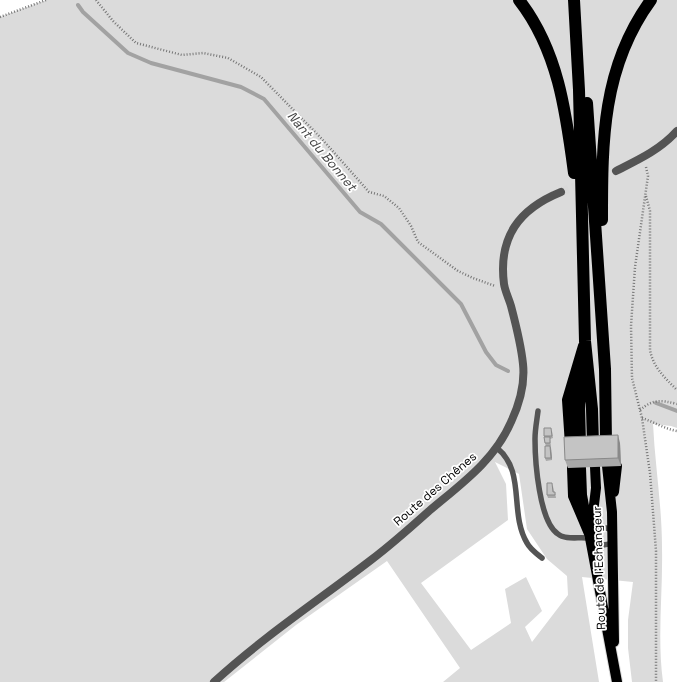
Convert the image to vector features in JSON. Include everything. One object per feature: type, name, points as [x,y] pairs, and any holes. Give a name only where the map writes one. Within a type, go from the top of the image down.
[{"type":"highway","points":[[519,0],[531,17],[544,42],[555,69],[562,96],[575,184],[583,284]]},
{"type":"highway","points":[[574,0],[585,341],[592,409],[593,444]]},
{"type":"highway","points":[[582,0],[590,156],[610,443]]},
{"type":"highway","points":[[601,303],[603,152],[609,100],[614,77],[624,49],[633,28],[651,0]]},
{"type":"highway","points":[[575,445],[568,400],[585,341]]},
{"type":"main road","name":"Route de l'Echangeur","points":[[612,466],[615,670]]},
{"type":"main road","name":"Route de l'Echangeur","points":[[595,467],[596,488],[590,538],[617,682]]},
{"type":"main road","points":[[576,468],[573,496],[590,538]]},
{"type":"street","points":[[616,171],[644,157],[666,143],[677,131]]},
{"type":"street","name":"Route des Chênes","points":[[214,682],[259,644],[373,559],[479,469],[497,448],[512,421],[522,388],[523,366],[517,329],[504,286],[504,258],[510,234],[514,226],[525,213],[537,203],[561,192]]},
{"type":"lane","points":[[538,411],[535,438],[536,468],[542,502],[549,525],[559,536],[568,538],[590,538],[599,545],[605,546],[612,543]]},
{"type":"lane","points":[[497,448],[506,456],[513,470],[518,518],[523,536],[527,544],[542,558]]},
{"type":"lane","points":[[590,538],[599,529],[607,528],[612,531]]},
{"type":"path","points":[[0,16],[46,0]]},
{"type":"path","points":[[96,0],[113,21],[136,43],[182,55],[203,53],[228,58],[261,77],[322,138],[369,192],[384,196],[399,208],[411,226],[418,242],[458,271],[493,286],[504,286]]},
{"type":"path","points":[[644,157],[648,176],[635,267],[630,326],[632,378],[642,418],[650,473],[656,551],[656,682]]},
{"type":"path","points":[[645,195],[650,211],[650,350],[652,361],[670,384],[677,390]]},
{"type":"path","points":[[640,410],[647,404],[659,400],[677,404]]},
{"type":"path","points":[[642,418],[668,429],[677,431]]},
{"type":"shaded area","points":[[46,0],[677,0],[677,428],[653,424],[662,532],[660,649],[663,682],[632,682],[628,648],[628,620],[633,582],[582,577],[599,682],[443,682],[460,668],[387,561],[296,625],[224,682],[0,682],[0,17]],"holes":[[[495,462],[519,474],[527,529],[547,559],[567,576],[568,595],[532,642],[525,627],[542,611],[526,577],[505,589],[511,623],[471,650],[421,583],[508,520],[506,484]]]},
{"type":"building","points":[[544,428],[551,428],[552,436],[544,436]]},
{"type":"building","points":[[618,435],[618,458],[565,460],[564,437]]},
{"type":"building","points":[[544,437],[550,437],[550,443],[545,443]]},
{"type":"building","points":[[545,446],[550,446],[551,458],[545,458]]},
{"type":"building","points":[[547,483],[552,483],[553,492],[555,492],[555,495],[547,495]]},
{"type":"waterway","name":"Nant du Bonnet","points":[[78,5],[83,12],[128,53],[151,63],[241,87],[264,99],[360,212],[381,224],[461,304],[486,352],[496,365],[508,371]]},
{"type":"waterway","name":"Nant du Bonnet","points":[[656,403],[677,411]]},
{"type":"tunnel","points":[[561,192],[584,183]]}]
